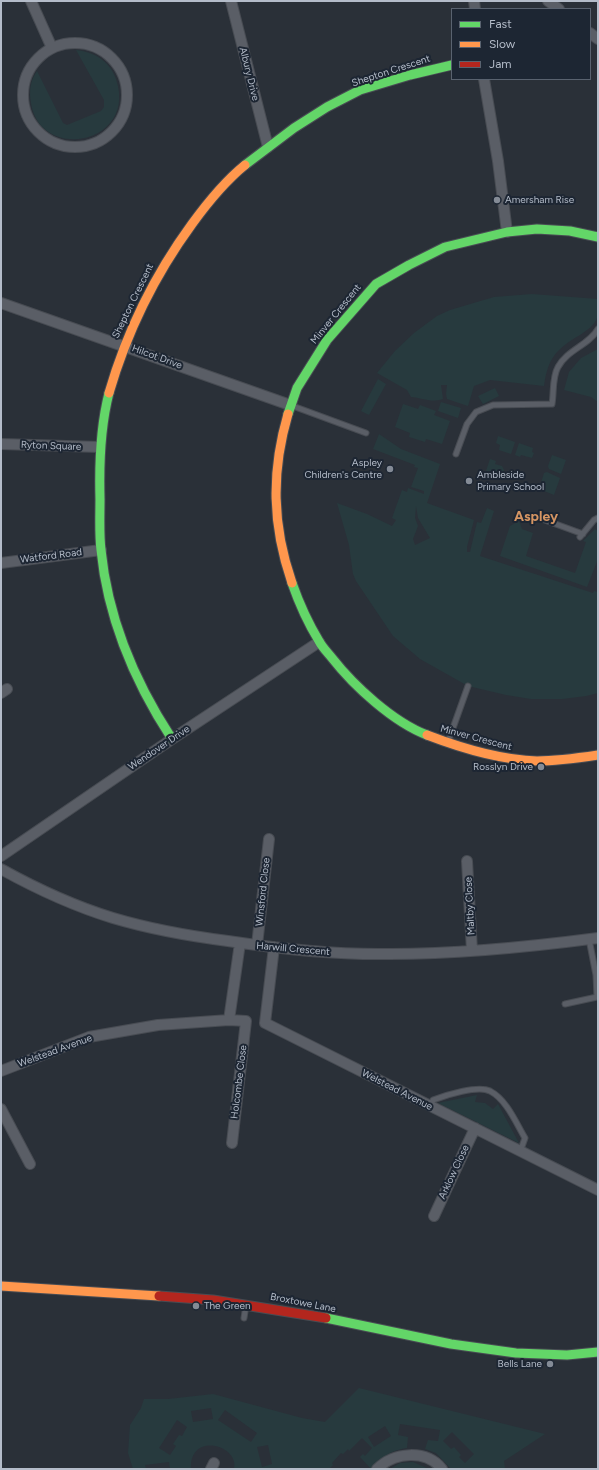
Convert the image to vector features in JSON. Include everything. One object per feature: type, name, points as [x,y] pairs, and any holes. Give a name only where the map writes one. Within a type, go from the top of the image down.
[{"type":"street","points":[[31,1],[52,48]]},
{"type":"street","name":"Albury Drive","points":[[231,1],[268,146]]},
{"type":"street","points":[[548,1],[558,8]]},
{"type":"street","points":[[69,43],[86,44],[102,51],[115,62],[124,77],[127,94],[124,111],[117,126],[104,138],[89,145],[72,147],[55,143],[40,134],[29,121],[23,105],[23,88],[28,71],[38,58],[52,48],[69,43]]},
{"type":"street","name":"Shepton Crescent","points":[[172,739],[150,705],[130,665],[109,596],[101,550],[99,481],[100,447],[106,406],[124,345],[140,308],[160,270],[207,203],[233,175],[268,146],[298,125],[361,90],[420,71],[451,65]]},
{"type":"street","points":[[484,80],[498,161],[507,232]]},
{"type":"street","name":"Minver Crescent","points":[[598,237],[570,230],[537,229],[507,232],[445,247],[376,284],[327,340],[297,388],[290,405],[282,434],[278,457],[276,501],[278,530],[284,560],[299,602],[319,642],[345,674],[374,701],[414,730],[448,743],[513,759],[537,761],[570,759],[598,755]]},
{"type":"street","name":"Hilcot Drive","points":[[1,303],[124,345],[290,405]]},
{"type":"street","name":"Ryton Square","points":[[1,444],[100,447]]},
{"type":"street","name":"Watford Road","points":[[1,563],[101,550]]},
{"type":"street","name":"Wendover Drive","points":[[1,856],[172,739],[319,642]]},
{"type":"street","name":"Winsford Close","points":[[257,945],[269,839]]},
{"type":"street","name":"Maltby Close","points":[[467,861],[472,951]]},
{"type":"street","name":"Harwill Crescent","points":[[1,869],[60,899],[114,918],[179,933],[240,943],[307,951],[389,954],[472,951],[594,939]]},
{"type":"street","points":[[229,1020],[240,943]]},
{"type":"street","name":"Welstead Avenue","points":[[274,947],[265,1023],[598,1190]]},
{"type":"street","name":"Welstead Avenue","points":[[1,1071],[89,1037],[158,1025],[229,1020],[246,1021]]},
{"type":"street","name":"Holcombe Close","points":[[232,1143],[246,1021]]},
{"type":"street","points":[[1,1109],[30,1164]]},
{"type":"street","name":"Arklow Close","points":[[434,1216],[475,1128]]},
{"type":"street","name":"Broxtowe Lane","points":[[1,1286],[213,1300],[246,1304],[319,1317],[451,1344],[516,1353],[567,1355],[598,1352]]},
{"type":"street","points":[[377,1469],[390,1459],[407,1455],[423,1456],[438,1464],[442,1469]]},
{"type":"lane","points":[[456,454],[467,424],[476,412],[494,405],[552,404],[557,368],[565,357],[594,336],[598,329]]},
{"type":"lane","points":[[290,405],[366,433]]},
{"type":"lane","points":[[542,519],[581,536],[594,520],[598,518]]},
{"type":"lane","points":[[448,743],[468,686]]},
{"type":"lane","points":[[565,1004],[597,997],[594,939]]},
{"type":"lane","points":[[430,1106],[433,1100],[446,1095],[477,1089],[490,1091],[501,1099],[525,1138],[520,1152]]},
{"type":"lane","points":[[244,1318],[246,1304]]},
{"type":"green space","points":[[76,50],[95,55],[110,67],[116,79],[119,101],[113,119],[101,131],[85,138],[68,139],[51,134],[38,122],[31,103],[30,90],[31,82],[37,71],[63,123],[67,125],[101,111],[104,107],[104,100]]},
{"type":"green space","points":[[532,294],[598,299],[598,314],[596,321],[590,328],[565,345],[554,355],[548,368],[544,386],[490,380],[474,386],[468,406],[447,399],[447,385],[441,385],[443,399],[434,401],[427,400],[411,397],[407,390],[377,373],[395,351],[414,333],[437,316],[450,310],[494,297]]},
{"type":"green space","points":[[598,349],[598,402],[591,397],[564,390],[569,372],[581,358]]},
{"type":"green space","points":[[378,379],[386,384],[369,415],[361,411]]},
{"type":"green space","points":[[495,388],[499,396],[483,404],[478,396]]},
{"type":"green space","points":[[441,402],[461,408],[458,418],[438,411]]},
{"type":"green space","points":[[403,404],[418,409],[420,405],[436,411],[434,415],[450,421],[442,444],[426,439],[425,442],[409,437],[410,433],[395,427]]},
{"type":"green space","points":[[379,434],[401,449],[440,464],[427,503],[474,520],[467,552],[470,552],[477,522],[481,523],[487,508],[494,511],[480,556],[593,593],[594,591],[598,592],[598,693],[562,699],[531,699],[468,686],[420,659],[393,636],[356,581],[353,574],[349,545],[337,503],[367,514],[392,526],[396,520],[392,518],[402,490],[407,492],[408,488],[424,494],[424,491],[411,487],[418,468],[414,467],[415,465],[373,449]],"holes":[[[416,506],[418,518],[430,538],[415,545],[413,539],[418,526],[415,518]]]},
{"type":"green space","points":[[498,436],[515,442],[511,454],[499,450],[500,445],[496,443]]},
{"type":"green space","points":[[519,443],[533,448],[532,452],[534,453],[532,458],[515,455]]},
{"type":"green space","points":[[552,455],[566,460],[561,474],[549,469],[548,466]]},
{"type":"green space","points":[[490,459],[496,461],[495,464],[502,466],[504,470],[502,476],[486,471]]},
{"type":"green space","points":[[547,472],[560,478],[554,495],[539,489],[544,473]]},
{"type":"green space","points":[[519,521],[522,529],[533,533],[526,556],[575,573],[586,542],[583,541],[595,529],[598,531],[598,559],[587,587],[500,556],[510,526]]},
{"type":"green space","points":[[477,1095],[475,1102],[485,1103],[493,1109],[498,1104],[519,1143],[438,1103]]},
{"type":"green space","points":[[359,1388],[545,1434],[504,1461],[505,1469],[451,1469],[436,1453],[425,1449],[428,1440],[438,1441],[440,1430],[400,1424],[398,1435],[408,1437],[407,1448],[387,1455],[371,1469],[360,1457],[363,1454],[365,1456],[372,1448],[362,1438],[349,1451],[348,1449],[343,1454],[341,1453],[329,1469],[234,1469],[234,1461],[230,1454],[223,1448],[205,1446],[198,1450],[193,1457],[191,1469],[170,1469],[169,1462],[145,1465],[146,1469],[133,1469],[128,1453],[130,1425],[141,1408],[144,1399],[168,1399],[213,1394],[302,1418],[325,1422]],"holes":[[[211,1408],[213,1419],[193,1422],[191,1411]],[[225,1410],[257,1433],[251,1442],[218,1420]],[[177,1420],[187,1427],[182,1436],[179,1435],[173,1444],[176,1446],[170,1455],[159,1448]],[[385,1426],[391,1436],[374,1447],[368,1437]],[[452,1432],[474,1454],[465,1463],[459,1457],[461,1455],[454,1447],[451,1449],[443,1441]],[[268,1445],[272,1464],[262,1467],[257,1447]]]},
{"type":"green space","points":[[413,1462],[429,1469],[390,1469],[400,1463]]},
{"type":"traffic: fast","points":[[245,165],[294,128],[327,107],[360,90],[410,75],[451,65]]},
{"type":"traffic: fast","points":[[288,414],[297,388],[327,340],[376,284],[409,265],[445,247],[507,232],[537,229],[570,231],[598,237]]},
{"type":"traffic: fast","points":[[109,393],[102,432],[100,459],[100,537],[105,576],[110,601],[125,649],[146,695],[172,739]]},
{"type":"traffic: fast","points":[[292,583],[304,613],[320,643],[341,669],[375,702],[388,712],[414,729],[427,735]]},
{"type":"traffic: fast","points":[[326,1318],[451,1344],[516,1353],[567,1355],[598,1352]]},
{"type":"traffic: slow","points":[[109,393],[133,326],[154,284],[178,244],[210,200],[223,185],[245,165]]},
{"type":"traffic: slow","points":[[288,414],[282,436],[276,498],[277,519],[285,561],[292,583]]},
{"type":"traffic: slow","points":[[427,735],[494,756],[523,760],[537,761],[598,755]]},
{"type":"traffic: slow","points":[[1,1286],[159,1296]]},
{"type":"traffic: jam","points":[[159,1296],[213,1300],[326,1318]]},
{"type":"place","name":"Amersham Rise","points":[[497,200]]},
{"type":"place","name":"Aspley Children's Centre","points":[[390,469]]},
{"type":"place","name":"Ambleside Primary School","points":[[469,481]]},
{"type":"place","name":"Rosslyn Drive","points":[[541,767]]},
{"type":"place","name":"The Green","points":[[196,1306]]},
{"type":"place","name":"Bells Lane","points":[[550,1364]]},
{"type":"district","name":"Aspley","points":[[536,517]]}]
